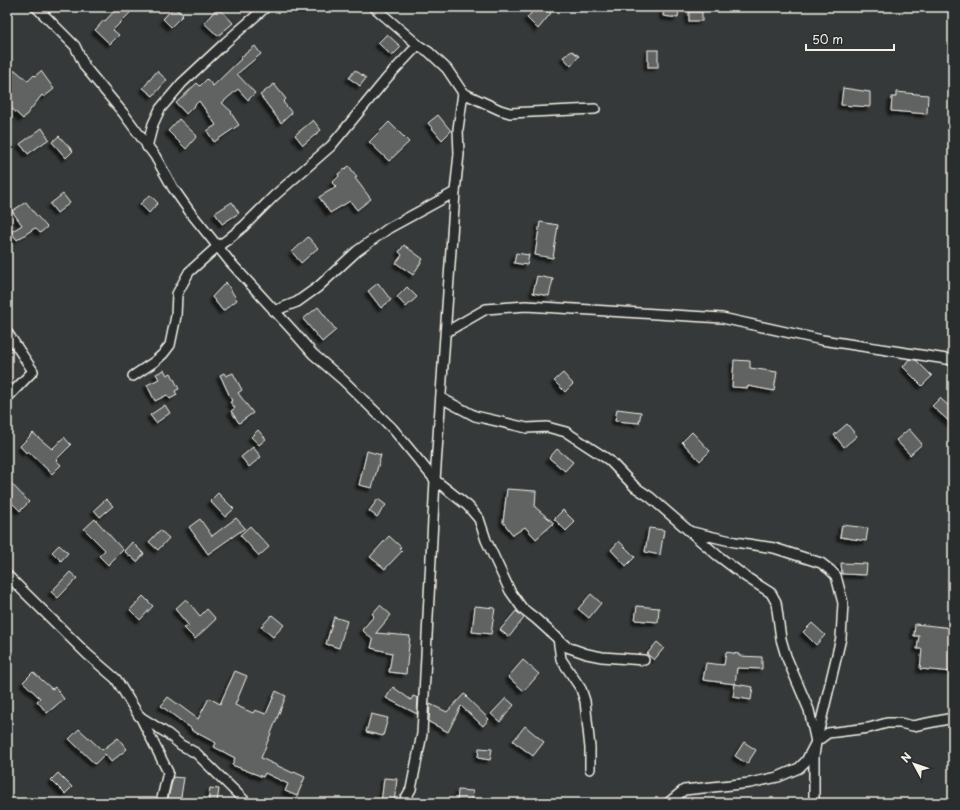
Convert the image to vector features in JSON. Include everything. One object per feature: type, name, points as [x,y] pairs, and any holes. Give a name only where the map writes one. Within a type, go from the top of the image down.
[{"type":"street","points":[[36,7],[75,46],[85,67],[124,114],[147,148],[155,156],[173,188],[190,212],[236,269],[313,354],[343,380],[392,429],[435,480],[468,506],[479,519],[486,540],[510,592],[522,608],[567,647],[602,657],[644,660]]},
{"type":"street","points":[[147,148],[153,124],[158,114],[182,83],[266,7]]},
{"type":"street","points":[[374,7],[418,45],[430,52],[447,69],[462,93],[510,113],[595,109]]},
{"type":"street","points":[[133,376],[154,362],[170,345],[176,316],[177,294],[189,272],[218,246],[244,226],[274,196],[331,146],[387,78],[418,45]]},
{"type":"street","points":[[403,803],[411,789],[422,734],[435,480],[446,332],[454,192],[459,154],[458,129],[462,93]]},
{"type":"street","points":[[274,310],[297,302],[318,287],[357,252],[389,228],[454,192]]},
{"type":"street","points":[[446,332],[486,309],[526,306],[722,318],[822,340],[953,360]]},
{"type":"street","points":[[7,332],[33,371],[7,398]]},
{"type":"street","points":[[441,398],[475,416],[527,428],[547,427],[566,432],[609,460],[635,487],[650,497],[717,555],[770,593],[776,602],[783,645],[809,710],[816,742]]},
{"type":"street","points":[[691,532],[735,542],[774,548],[821,563],[836,576],[843,603],[841,638],[816,742],[814,756],[814,803]]},
{"type":"street","points":[[7,575],[86,654],[116,679],[139,716],[168,772],[161,803]]},
{"type":"street","points":[[558,638],[561,659],[582,689],[585,701],[590,748],[590,769]]},
{"type":"street","points":[[139,716],[168,734],[181,745],[196,753],[247,803]]},
{"type":"street","points":[[668,803],[684,790],[750,783],[778,777],[799,768],[806,761],[816,742],[828,733],[869,728],[887,723],[900,723],[914,726],[953,718]]},
{"type":"building","points":[[118,7],[136,7],[113,30],[119,35],[110,44],[95,30]]},
{"type":"building","points":[[174,7],[183,15],[171,27],[163,19]]},
{"type":"building","points":[[218,7],[233,23],[218,36],[204,23]]},
{"type":"building","points":[[536,7],[544,7],[551,13],[538,29],[527,18]]},
{"type":"building","points":[[664,7],[679,7],[678,18],[663,16]]},
{"type":"building","points":[[689,12],[702,12],[702,21],[689,21]]},
{"type":"building","points":[[387,34],[401,47],[392,56],[378,43]]},
{"type":"building","points":[[255,46],[261,54],[237,74],[255,93],[248,100],[238,89],[222,103],[232,112],[231,113],[239,125],[214,142],[207,131],[216,125],[199,101],[186,114],[176,103],[197,83],[200,86],[207,79],[213,86],[241,59],[240,58]]},
{"type":"building","points":[[648,50],[658,50],[658,67],[648,67]]},
{"type":"building","points":[[572,51],[579,56],[571,66],[563,57]]},
{"type":"building","points":[[7,70],[12,74],[15,70],[28,81],[41,71],[54,89],[44,97],[42,95],[23,119],[7,104]]},
{"type":"building","points":[[355,70],[366,78],[360,86],[349,78]]},
{"type":"building","points":[[157,71],[167,80],[153,96],[143,88]]},
{"type":"building","points":[[274,84],[286,99],[283,102],[292,113],[281,123],[260,95]]},
{"type":"building","points":[[843,88],[870,92],[870,107],[841,105]]},
{"type":"building","points":[[896,92],[928,95],[927,114],[891,111],[892,97],[896,97]]},
{"type":"building","points":[[438,115],[451,131],[442,140],[428,123]]},
{"type":"building","points":[[179,119],[197,136],[186,149],[168,131]]},
{"type":"building","points":[[313,120],[321,130],[303,145],[295,135]]},
{"type":"building","points":[[389,122],[409,142],[389,161],[369,142]]},
{"type":"building","points":[[42,128],[49,139],[28,154],[20,144]]},
{"type":"building","points":[[59,136],[73,151],[66,158],[52,142]]},
{"type":"building","points":[[349,166],[357,177],[355,178],[371,199],[357,210],[350,201],[330,213],[319,197],[336,187],[332,183],[339,176],[338,174]]},
{"type":"building","points":[[63,194],[70,203],[57,213],[50,204]]},
{"type":"building","points":[[150,195],[158,203],[149,213],[140,204]]},
{"type":"building","points":[[26,202],[47,227],[40,233],[35,228],[17,240],[11,232],[22,225],[12,211]]},
{"type":"building","points":[[232,202],[239,213],[222,224],[215,213]]},
{"type":"building","points":[[540,222],[558,225],[553,258],[535,255]]},
{"type":"building","points":[[308,237],[318,248],[301,263],[292,252]]},
{"type":"building","points":[[404,245],[423,259],[413,275],[396,263],[402,255],[399,252]]},
{"type":"building","points":[[516,253],[529,255],[527,265],[514,263]]},
{"type":"building","points":[[537,276],[553,279],[549,296],[533,293]]},
{"type":"building","points":[[226,282],[237,300],[223,311],[212,297]]},
{"type":"building","points":[[378,283],[391,300],[381,308],[368,291]]},
{"type":"building","points":[[407,287],[417,297],[406,307],[397,297]]},
{"type":"building","points":[[318,307],[336,330],[322,342],[303,319]]},
{"type":"building","points":[[909,359],[916,360],[932,376],[922,386],[903,367]]},
{"type":"building","points":[[734,360],[750,361],[750,368],[777,372],[774,391],[748,386],[748,388],[732,387]]},
{"type":"building","points":[[164,370],[167,375],[171,373],[179,389],[175,391],[177,395],[170,399],[167,395],[155,401],[147,385],[159,379],[156,374]]},
{"type":"building","points":[[224,373],[226,376],[233,373],[242,390],[238,393],[253,413],[239,423],[231,411],[235,408],[230,402],[232,401],[220,375]]},
{"type":"building","points":[[563,373],[573,384],[565,392],[554,381]]},
{"type":"building","points":[[940,398],[953,410],[953,425],[932,406]]},
{"type":"building","points":[[165,405],[170,413],[156,423],[150,415]]},
{"type":"building","points":[[617,409],[641,412],[639,423],[615,421]]},
{"type":"building","points":[[847,424],[857,436],[844,447],[834,435]]},
{"type":"building","points":[[909,429],[922,444],[910,455],[896,440]]},
{"type":"building","points":[[258,430],[266,439],[259,445],[251,437]]},
{"type":"building","points":[[692,432],[710,451],[700,461],[682,442]]},
{"type":"building","points":[[33,433],[52,449],[64,437],[71,445],[56,460],[61,465],[52,474],[28,451],[26,453],[20,446]]},
{"type":"building","points":[[253,447],[261,457],[249,467],[241,457]]},
{"type":"building","points":[[557,449],[573,462],[565,471],[549,458]]},
{"type":"building","points":[[367,451],[381,455],[372,488],[359,485]]},
{"type":"building","points":[[7,479],[29,502],[20,511],[7,498]]},
{"type":"building","points":[[507,489],[536,491],[535,507],[554,523],[536,539],[525,527],[513,535],[503,522]]},
{"type":"building","points":[[218,493],[234,509],[225,517],[210,501]]},
{"type":"building","points":[[106,499],[113,506],[100,517],[94,510]]},
{"type":"building","points":[[378,499],[386,505],[377,517],[369,511]]},
{"type":"building","points":[[563,510],[575,522],[566,531],[554,519]]},
{"type":"building","points":[[236,518],[245,528],[208,554],[189,527],[200,519],[212,536]]},
{"type":"building","points":[[95,519],[123,550],[108,565],[99,556],[105,550],[84,529]]},
{"type":"building","points":[[842,525],[868,528],[866,541],[840,537]]},
{"type":"building","points":[[250,526],[269,547],[259,556],[240,535]]},
{"type":"building","points":[[649,528],[664,530],[660,555],[645,552]]},
{"type":"building","points":[[160,530],[169,538],[158,550],[149,542]]},
{"type":"building","points":[[389,536],[401,547],[399,548],[402,551],[385,569],[370,557]]},
{"type":"building","points":[[619,541],[635,557],[626,566],[611,550]]},
{"type":"building","points":[[132,542],[144,554],[137,562],[124,551]]},
{"type":"building","points":[[59,545],[68,553],[61,561],[52,552]]},
{"type":"building","points":[[841,563],[867,564],[866,575],[842,574]]},
{"type":"building","points":[[70,572],[77,578],[58,598],[51,592]]},
{"type":"building","points":[[591,594],[601,603],[589,618],[578,609]]},
{"type":"building","points":[[143,596],[153,606],[140,620],[130,610]]},
{"type":"building","points":[[186,599],[200,616],[207,609],[216,619],[195,639],[184,628],[189,626],[175,609]]},
{"type":"building","points":[[380,605],[391,615],[376,633],[410,636],[406,674],[389,672],[392,653],[371,648],[373,640],[362,630],[374,616],[372,614]]},
{"type":"building","points":[[475,606],[495,608],[491,634],[472,632]]},
{"type":"building","points":[[637,606],[659,608],[658,622],[635,620]]},
{"type":"building","points":[[516,611],[524,618],[509,637],[500,630]]},
{"type":"building","points":[[272,615],[284,625],[273,637],[261,627]]},
{"type":"building","points":[[334,617],[347,621],[339,648],[326,644]]},
{"type":"building","points":[[812,623],[825,635],[816,645],[803,632]]},
{"type":"building","points":[[915,624],[953,628],[953,672],[920,669],[922,649],[917,649],[919,636],[914,636]]},
{"type":"building","points":[[657,642],[664,648],[654,660],[647,654]]},
{"type":"building","points":[[726,652],[739,654],[739,656],[762,657],[762,669],[737,668],[735,684],[703,680],[706,663],[724,665]]},
{"type":"building","points":[[523,660],[539,674],[524,691],[508,677]]},
{"type":"building","points":[[235,671],[247,676],[235,705],[253,713],[255,710],[266,714],[276,691],[286,696],[261,758],[305,777],[297,796],[285,791],[288,784],[265,773],[263,777],[232,765],[235,758],[214,747],[216,743],[191,730],[192,729],[161,706],[168,697],[198,719],[209,698],[220,704]]},
{"type":"building","points":[[33,672],[52,689],[55,687],[64,699],[47,713],[37,701],[40,698],[23,682]]},
{"type":"building","points":[[735,684],[753,687],[751,700],[733,697]]},
{"type":"building","points":[[393,687],[411,700],[413,696],[418,698],[417,714],[386,698]]},
{"type":"building","points":[[464,694],[489,719],[483,726],[461,706],[448,732],[429,722],[430,704],[447,712]]},
{"type":"building","points":[[506,698],[514,705],[500,722],[491,714]]},
{"type":"building","points":[[371,714],[388,718],[383,736],[366,732]]},
{"type":"building","points":[[525,726],[544,742],[533,756],[513,741]]},
{"type":"building","points":[[79,729],[102,750],[118,738],[127,749],[111,762],[105,754],[95,764],[69,739]]},
{"type":"building","points":[[744,742],[756,750],[747,764],[735,756]]},
{"type":"building","points":[[479,748],[492,749],[490,760],[478,758]]},
{"type":"building","points":[[58,773],[72,787],[65,794],[51,780]]},
{"type":"building","points":[[173,777],[184,778],[180,803],[167,803]]},
{"type":"building","points":[[384,778],[397,779],[394,803],[381,803]]},
{"type":"building","points":[[210,788],[219,789],[217,803],[208,803]]},
{"type":"building","points":[[458,790],[473,791],[472,803],[457,803]]}]
